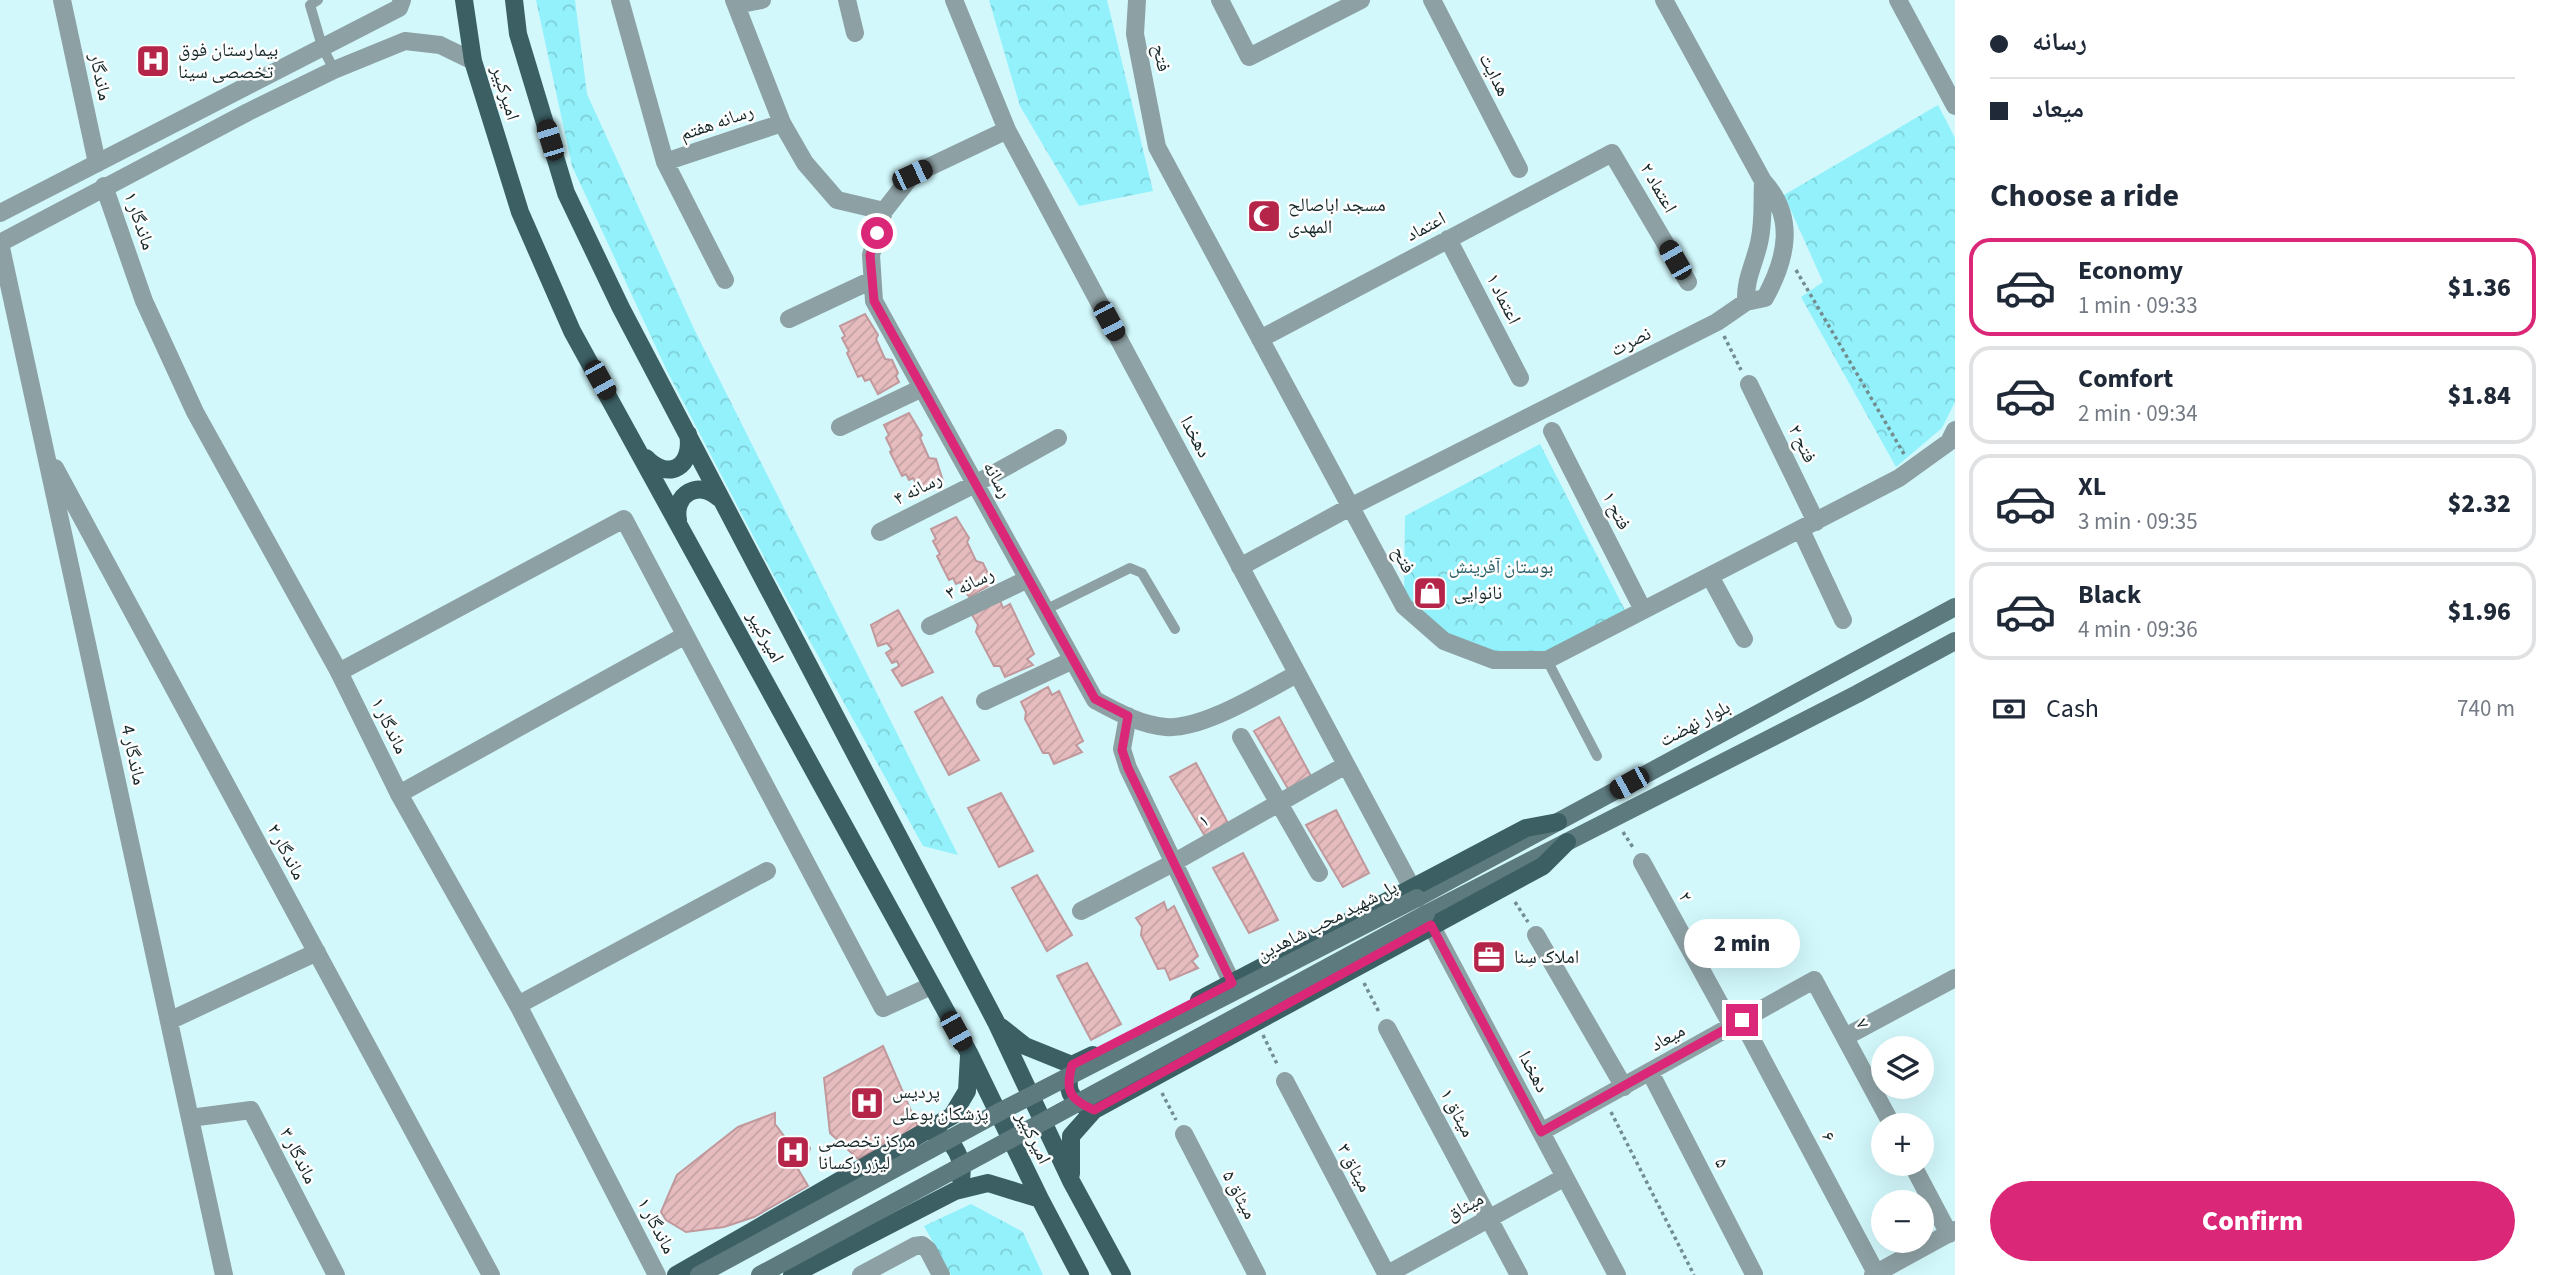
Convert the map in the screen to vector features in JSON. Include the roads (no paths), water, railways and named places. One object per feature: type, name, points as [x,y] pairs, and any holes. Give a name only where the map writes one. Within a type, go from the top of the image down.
[{"type":"main road","name":"امیرکبیر","points":[[464,0],[473,61],[526,224],[572,331],[969,1053],[1080,1275]]},
{"type":"main road","name":"امیرکبیر","points":[[514,0],[519,34],[566,193],[621,308],[996,1023],[1071,1181],[1122,1275]]},
{"type":"main road","points":[[641,453],[657,468],[672,469],[685,461],[689,454],[687,433]]},
{"type":"main road","points":[[678,520],[680,499],[692,490],[706,489],[719,498]]},
{"type":"main road","name":"بلوار نهضت","points":[[1415,893],[1558,822],[1955,607]]},
{"type":"main road","points":[[1071,1181],[1071,1136],[1094,1110],[1356,967],[1429,920],[1567,842],[1955,641]]},
{"type":"main road","points":[[1429,920],[1543,866],[1567,842]]},
{"type":"main road","points":[[1094,1110],[1079,1103],[1070,1094],[1068,1081],[1072,1065],[1415,893]]},
{"type":"main road","name":"پل شهید محب شاهدین","points":[[699,1275],[1003,1110],[1415,893]]},
{"type":"main road","name":"پل شهید محب شاهدین","points":[[760,1275],[1429,920]]},
{"type":"main road","points":[[996,1023],[1025,1046],[1072,1065]]},
{"type":"main road","points":[[676,1275],[952,1116],[967,1091],[969,1053]]},
{"type":"main road","points":[[925,1132],[944,1137],[961,1159],[962,1173],[954,1191]]},
{"type":"main road","points":[[792,1275],[954,1191],[988,1183],[1040,1199]]},
{"type":"street","name":"ماندگار","points":[[62,0],[97,163]]},
{"type":"street","points":[[0,213],[399,8],[402,0]]},
{"type":"street","points":[[620,0],[665,162],[725,280]]},
{"type":"street","points":[[762,0],[735,3],[782,123],[805,163],[837,200],[884,211]]},
{"type":"street","points":[[846,0],[855,33]]},
{"type":"street","name":"دهخدا","points":[[954,0],[1007,130],[1415,893]]},
{"type":"street","name":"فتح","points":[[1137,0],[1135,34],[1157,147],[1404,607],[1444,641],[1494,660],[1547,660],[1899,478],[1949,442],[1955,430]]},
{"type":"street","points":[[1220,0],[1249,57],[1361,0]]},
{"type":"street","name":"هدایت","points":[[1432,0],[1519,169]]},
{"type":"street","points":[[1664,0],[1763,181],[1760,242],[1745,286],[1746,302]]},
{"type":"street","points":[[1898,0],[1955,106]]},
{"type":"street","points":[[0,243],[248,111],[334,70],[405,41],[440,45],[473,61]]},
{"type":"street","points":[[238,89],[248,111]]},
{"type":"street","name":"رسانه هفتم","points":[[665,162],[782,123]]},
{"type":"street","name":"رسانه","points":[[1007,130],[912,175],[884,211],[870,255],[874,301],[1095,699],[1141,722],[1167,727],[1197,724],[1297,674]]},
{"type":"street","name":"اعتماد","points":[[1260,339],[1612,153]]},
{"type":"street","name":"اعتماد ۲","points":[[1612,153],[1688,282]]},
{"type":"street","name":"نصرت","points":[[1240,567],[1350,508],[1717,323],[1746,302],[1765,298],[1780,265],[1784,215],[1777,196],[1763,181]]},
{"type":"street","name":"ماندگار ۱","points":[[104,186],[144,301],[195,412],[339,672],[399,794],[518,1005],[657,1275]]},
{"type":"street","name":"اعتماد ۱","points":[[1448,239],[1520,377]]},
{"type":"street","name":"ماندگار 4","points":[[0,243],[225,1275]]},
{"type":"street","points":[[789,319],[872,280]]},
{"type":"street","name":"فتح ۲","points":[[1749,384],[1808,526],[1843,620]]},
{"type":"street","points":[[840,427],[922,388]]},
{"type":"street","name":"فتح ۱","points":[[1552,431],[1643,610]]},
{"type":"street","name":"رسانه ۴","points":[[880,532],[1058,438]]},
{"type":"street","name":"ماندگار ۲","points":[[45,450],[491,1275]]},
{"type":"street","points":[[339,672],[624,519],[883,1008],[932,986]]},
{"type":"street","points":[[1710,576],[1744,639]]},
{"type":"street","name":"رسانه ۳","points":[[930,626],[1028,579]]},
{"type":"street","points":[[399,794],[684,636]]},
{"type":"street","points":[[985,701],[1073,660]]},
{"type":"street","points":[[1128,716],[1122,750],[1128,768],[1232,983]]},
{"type":"street","points":[[1241,737],[1319,873]]},
{"type":"street","name":"۱","points":[[1081,911],[1173,863],[1346,765]]},
{"type":"street","name":"۲","points":[[1642,862],[1737,1023]]},
{"type":"street","points":[[518,1005],[767,871]]},
{"type":"street","name":"دهخدا","points":[[1429,920],[1617,1275]]},
{"type":"street","points":[[1536,935],[1624,1087]]},
{"type":"street","points":[[169,1021],[317,952]]},
{"type":"street","points":[[1845,1037],[1955,978]]},
{"type":"street","name":"میعاد","points":[[1541,1132],[1814,980]]},
{"type":"street","name":"۷","points":[[1814,980],[1886,1113]]},
{"type":"street","name":"۶","points":[[1737,1023],[1874,1274]]},
{"type":"street","name":"میثاق ۱","points":[[1387,1028],[1519,1275]]},
{"type":"street","name":"۵","points":[[1650,1072],[1754,1273]]},
{"type":"street","name":"میثاق ۳","points":[[1285,1081],[1386,1275]]},
{"type":"street","name":"ماندگار ۳","points":[[190,1118],[251,1110],[336,1275]]},
{"type":"street","name":"میثاق ۵","points":[[1184,1134],[1257,1275]]},
{"type":"street","points":[[1874,1274],[1952,1232],[1919,1176]]},
{"type":"street","name":"میثاق","points":[[1386,1275],[1565,1177]]},
{"type":"street","points":[[861,1275],[915,1246],[922,1245],[928,1250],[941,1275]]},
{"type":"lane","points":[[318,0],[310,5],[322,46],[334,70]]},
{"type":"lane","points":[[1045,610],[1130,568],[1142,573],[1175,629]]},
{"type":"lane","points":[[1547,660],[1597,755]]},
{"type":"place","name":"بیمارستان فوق تخصصی سینا","points":[[153,61]]},
{"type":"place","name":"مسجد اباصالح المهدی","points":[[1264,216]]},
{"type":"place","name":"نانوایی","points":[[1430,593]]},
{"type":"place","name":"املاک سِنا","points":[[1489,957]]},
{"type":"place","name":"پردیس پزشکان بوعلی","points":[[867,1103]]},
{"type":"place","name":"مرکز تخصصی لیزر رکسانا","points":[[793,1152]]},
{"type":"park label","name":"بوستان آفرینش","points":[[1501,567]]}]
